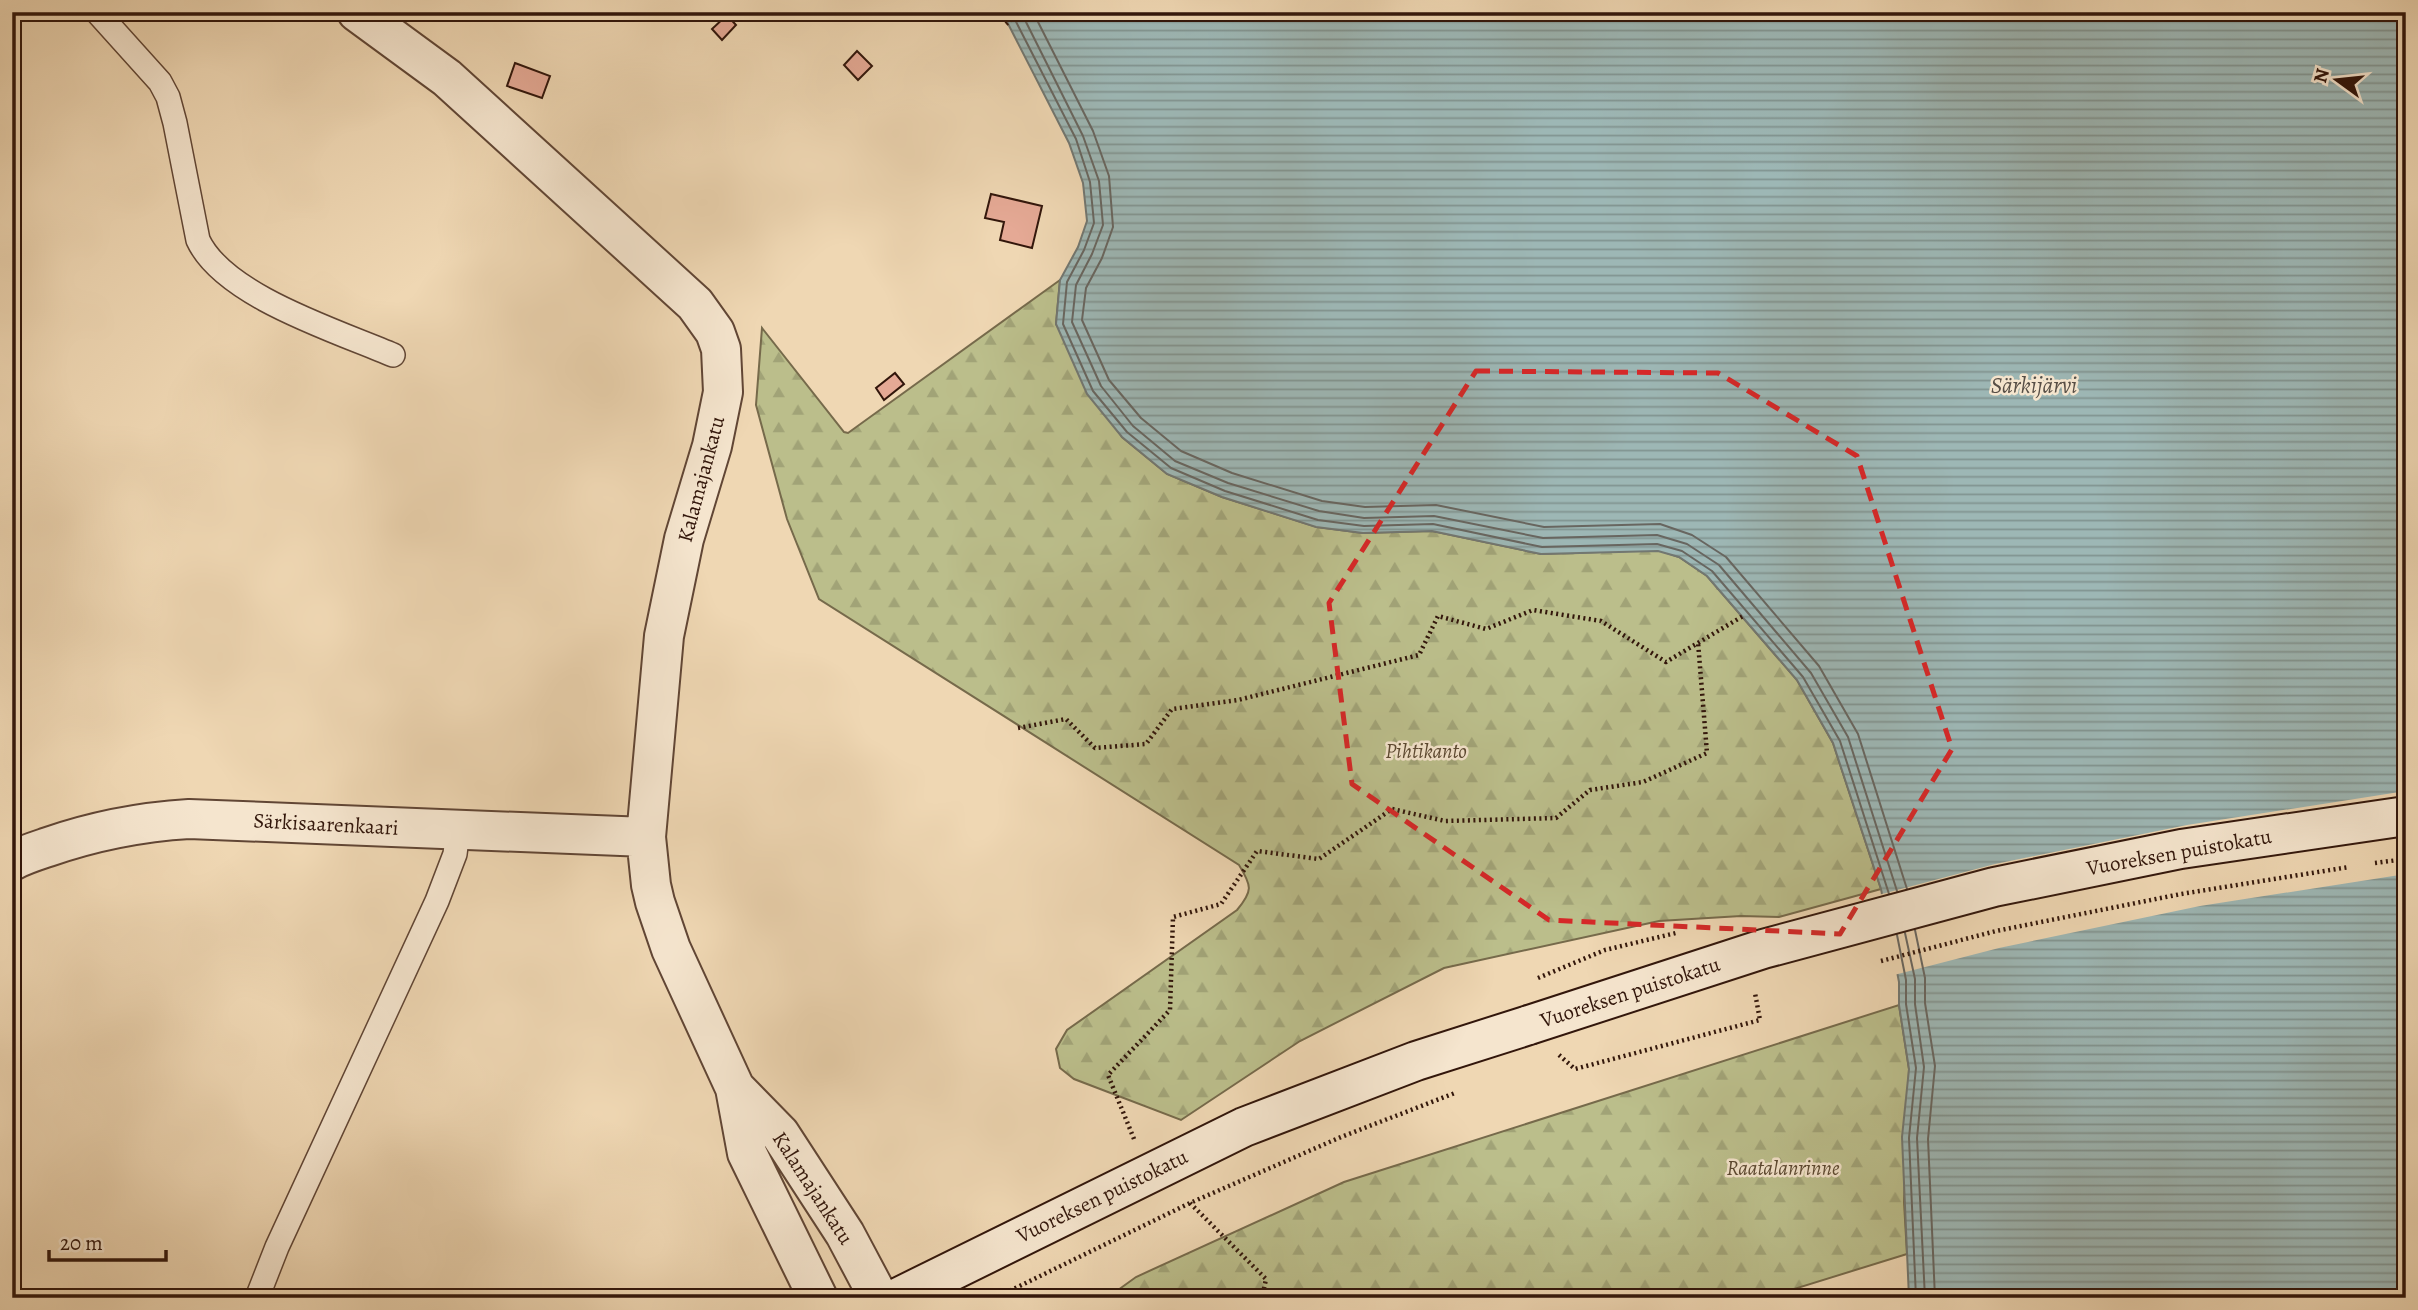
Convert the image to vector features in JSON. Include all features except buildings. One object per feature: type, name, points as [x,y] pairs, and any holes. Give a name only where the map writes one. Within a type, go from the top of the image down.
[{"type":"street","name":"Kalamajankatu","points":[[358,12],[447,78],[695,304],[715,332],[721,349],[723,392],[712,446],[684,539],[664,636],[646,837],[650,885],[671,949],[735,1088],[747,1153],[818,1298]]},
{"type":"street","name":"Vuoreksen puistokatu","points":[[897,1298],[1244,1127],[1416,1061],[1763,949],[1994,887],[2181,849],[2406,816]]},
{"type":"street","name":"Särkisaarenkaari","points":[[12,861],[66,841],[110,829],[188,819],[646,837]]},
{"type":"street","name":"Kalamajankatu","points":[[735,1088],[780,1134],[845,1234],[879,1298]]},
{"type":"lane","points":[[97,12],[160,82],[167,97],[176,123],[198,240],[204,254],[220,271],[244,287],[293,312],[393,355]]},
{"type":"lane","points":[[257,1298],[277,1247],[437,901],[455,854],[458,830]]},
{"type":"path","points":[[1006,24],[1020,12]]},
{"type":"path","points":[[1018,728],[1066,719],[1095,748],[1146,744],[1171,709],[1238,700],[1419,656],[1438,616],[1486,629],[1533,610],[1601,621],[1666,662],[1743,615]]},
{"type":"path","points":[[1148,1173],[1108,1075],[1170,1010],[1173,917],[1221,904],[1257,851],[1319,859],[1392,809],[1445,821],[1556,818],[1590,790],[1643,782],[1707,753],[1698,642]]},
{"type":"path","points":[[2372,864],[2406,859]]},
{"type":"path","points":[[1875,963],[1996,931],[2181,894],[2361,865]]},
{"type":"path","points":[[1558,1055],[1575,1069],[1760,1020],[1754,983]]},
{"type":"path","points":[[1754,995],[1768,991]]},
{"type":"path","points":[[1549,1057],[1571,1051]]},
{"type":"path","points":[[995,1298],[1190,1203],[1341,1137],[1466,1089]]},
{"type":"path","points":[[1190,1203],[1266,1279],[1262,1298]]},
{"type":"highlighted area","points":[[1476,371],[1718,373],[1857,456],[1952,749],[1840,934],[1549,920],[1352,784],[1329,603]]},
{"type":"green space","name":"Pihtikanto","points":[[1060,280],[1056,324],[1122,437],[1167,474],[1222,497],[1317,527],[1363,533],[1432,531],[1541,554],[1658,550],[1679,557],[1707,576],[1797,680],[1833,743],[1881,889],[1779,917],[1741,916],[1659,921],[1444,968],[1300,1041],[1181,1120],[1074,1079],[1060,1068],[1056,1049],[1067,1030],[1237,910],[1248,893],[1246,878],[1239,865],[819,599],[787,519],[756,405],[762,328],[844,432],[848,433]]},
{"type":"green space","name":"Raatalanrinne","points":[[1899,1005],[1909,1069],[1904,1202],[1907,1254],[1765,1298],[1107,1298],[1136,1277],[1344,1182]]},
{"type":"water","name":"Särkijärvi","points":[[1002,12],[2406,12],[2406,1298],[1909,1298],[1902,1137],[1909,1069],[1899,1005],[1899,982],[1881,889],[1833,743],[1797,680],[1707,576],[1679,557],[1658,551],[1541,554],[1432,531],[1363,533],[1316,527],[1222,497],[1167,474],[1122,437],[1087,394],[1056,324],[1060,280],[1078,247],[1087,221],[1083,183],[1069,143]]},
{"type":"pier","points":[[2406,791],[2406,874],[2200,906],[1999,948],[1894,975],[1878,895],[1995,864],[2187,825]]}]
